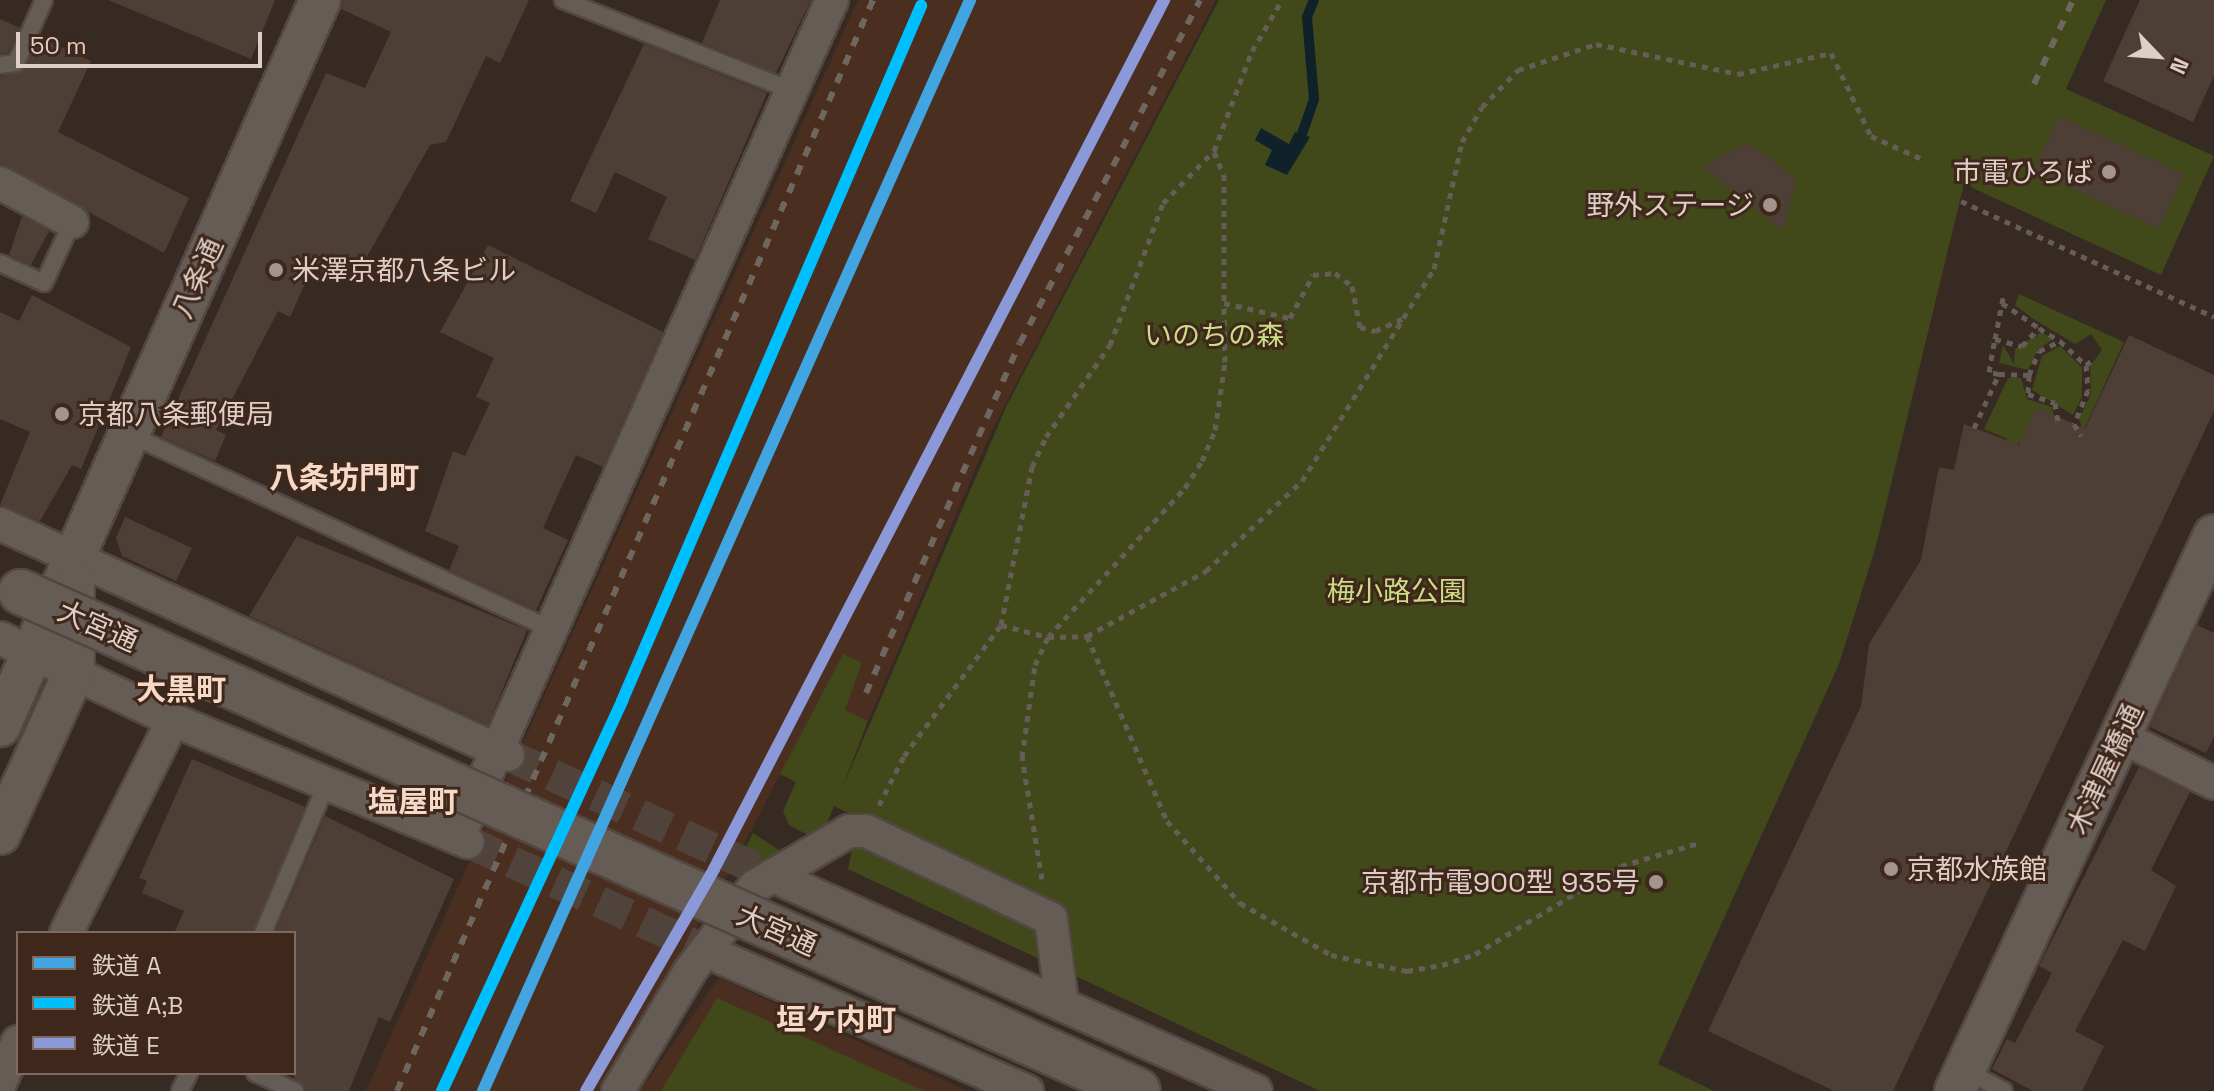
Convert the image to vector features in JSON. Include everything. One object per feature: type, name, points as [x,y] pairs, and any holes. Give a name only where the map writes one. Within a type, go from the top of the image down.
[{"type":"main road","name":"大宮通","points":[[21,592],[1138,1091]]},
{"type":"street","name":"八条通","points":[[0,726],[16,646],[74,556],[320,0]]},
{"type":"street","points":[[16,646],[173,720],[463,840],[503,752],[551,629],[832,0]]},
{"type":"street","points":[[0,183],[72,222]]},
{"type":"street","points":[[0,524],[503,752]]},
{"type":"street","name":"木津屋橋通","points":[[1960,1080],[2214,535]]},
{"type":"street","name":"八条通","points":[[0,834],[74,672],[74,556]]},
{"type":"street","points":[[67,931],[173,720]]},
{"type":"street","points":[[2120,736],[2214,783]]},
{"type":"street","points":[[618,1091],[690,971],[755,886],[849,831],[866,831],[1051,919],[1062,1004]]},
{"type":"street","points":[[786,882],[1248,1089]]},
{"type":"street","points":[[722,958],[1027,1091]]},
{"type":"street","points":[[0,1083],[16,1047]]},
{"type":"lane","points":[[0,65],[16,63],[44,0]]},
{"type":"lane","points":[[563,0],[790,90]]},
{"type":"lane","points":[[0,263],[44,283],[72,222]]},
{"type":"lane","points":[[128,434],[551,629]]},
{"type":"lane","points":[[264,931],[327,783]]},
{"type":"lane","points":[[259,1075],[289,1090]]},
{"type":"lane","points":[[1960,1080],[2004,1091]]},
{"type":"path","points":[[866,831],[904,756],[1001,625],[1032,467],[1110,345],[1163,203],[1214,151],[1252,51],[1282,0]]},
{"type":"path","points":[[1001,625],[1048,637],[1087,636],[1206,571],[1272,514],[1302,481],[1408,317],[1434,269],[1471,124],[1497,89],[1543,56],[1619,45],[1738,74],[1831,53],[1871,136],[1920,158]]},
{"type":"path","points":[[1051,919],[1022,757],[1035,665],[1048,637],[1202,461],[1215,430],[1225,362],[1224,175],[1214,151]]},
{"type":"path","points":[[1961,201],[2214,317]]},
{"type":"path","points":[[1224,303],[1290,318],[1313,275],[1335,273],[1352,286],[1360,327],[1375,331],[1408,317]]},
{"type":"path","points":[[2004,293],[1989,372],[2029,375]]},
{"type":"path","points":[[2002,303],[2060,341],[2086,365],[2086,399],[2075,418],[2081,436]]},
{"type":"path","points":[[1995,339],[2022,346],[2039,328]]},
{"type":"path","points":[[2059,427],[2061,417],[2049,398],[2028,394],[2029,375],[2039,351],[2060,341]]},
{"type":"path","points":[[2086,365],[2095,358]]},
{"type":"path","points":[[1974,428],[1999,374]]},
{"type":"path","points":[[2061,417],[2075,418]]},
{"type":"path","points":[[1087,636],[1167,821],[1240,903],[1331,955],[1407,971],[1442,965],[1475,954],[1621,866],[1702,842]]},
{"type":"shaded area","points":[[858,0],[1216,0],[992,430],[868,721],[844,710],[862,664],[843,654],[731,869],[603,1091],[366,1091]]},
{"type":"shaded area","points":[[719,978],[967,1091],[640,1091]]},
{"type":"green space","name":"梅小路公園","points":[[1219,0],[2106,0],[2066,89],[2214,156],[2161,275],[1964,184],[1876,546],[1839,664],[1658,1064],[1714,1091],[1320,1091],[848,869],[859,818],[834,806],[823,833],[812,837],[789,825],[783,811],[796,782],[780,774],[843,654],[862,663],[845,710],[868,721],[841,791],[1007,405]]},
{"type":"green space","points":[[2019,294],[2124,342],[2083,432],[2079,419],[2091,394],[2090,366],[2102,350],[2091,334],[2075,344],[2032,318],[2015,305]]},
{"type":"green space","points":[[2041,332],[2054,339],[2038,349],[2028,370],[1999,363],[2003,345],[2014,364],[2015,349]]},
{"type":"green space","points":[[2060,346],[2082,368],[2082,397],[2073,415],[2032,390],[2042,356]]},
{"type":"green space","points":[[2008,378],[2021,378],[2027,399],[2052,407],[2055,423],[2001,453],[2007,439],[1984,429]]},
{"type":"green space","points":[[753,833],[782,852],[749,876],[734,870]]},
{"type":"green space","points":[[717,998],[924,1091],[661,1091]]},
{"type":"water","points":[[1261,128],[1289,144],[1295,132],[1310,137],[1287,175],[1265,165],[1272,150],[1255,140]]},
{"type":"building","points":[[108,0],[275,0],[251,59]]},
{"type":"building","points":[[343,0],[529,0],[500,63],[486,56],[446,142],[430,145],[360,269],[330,253],[322,273],[312,268],[290,317],[278,311],[216,430],[226,435],[215,461],[161,437],[326,73],[365,88],[391,32],[341,9]]},
{"type":"building","points":[[720,0],[811,0],[776,73],[702,43]]},
{"type":"building","points":[[2140,0],[2214,0],[2214,76],[2193,122],[2103,81]]},
{"type":"building","points":[[0,19],[20,28],[8,53],[0,54]]},
{"type":"building","points":[[39,37],[91,61],[58,132],[189,198],[164,253],[0,164],[0,76],[23,71]]},
{"type":"building","points":[[644,44],[767,93],[695,260],[648,239],[667,197],[615,172],[596,213],[570,201]]},
{"type":"building","name":"市電ひろば","points":[[2059,116],[2184,174],[2159,229],[2034,170]]},
{"type":"building","name":"野外ステージ","points":[[1748,143],[1796,179],[1784,231],[1702,167]]},
{"type":"building","points":[[22,216],[49,231],[31,265],[9,255]]},
{"type":"building","points":[[488,245],[663,332],[603,467],[576,455],[543,528],[568,540],[536,610],[449,570],[459,546],[425,531],[453,451],[465,456],[490,403],[476,397],[494,358],[440,332]]},
{"type":"building","points":[[32,295],[131,347],[81,469],[72,465],[40,521],[0,505],[30,432],[0,419],[0,312],[19,321]]},
{"type":"building","name":"京都水族館","points":[[2129,335],[2214,375],[2214,411],[1893,1091],[1834,1091],[1708,1031],[1861,706],[1869,644],[1921,560],[1939,467],[1954,470],[1964,424],[2019,445],[2037,407],[2085,429]]},
{"type":"building","points":[[125,517],[192,548],[176,581],[122,556],[116,538]]},
{"type":"building","points":[[297,536],[527,630],[488,725],[249,616]]},
{"type":"building","points":[[2197,625],[2214,633],[2214,737],[2206,753],[2150,727]]},
{"type":"building","points":[[192,759],[305,807],[253,931],[175,931],[184,911],[142,893],[147,881],[139,878]]},
{"type":"building","points":[[2139,767],[2190,792],[2151,870],[2176,886],[2145,951],[2123,940],[2075,1031],[2104,1046],[2082,1091],[2033,1091],[1992,1069],[2007,1039],[2015,1043],[2052,973],[2039,966]]},
{"type":"building","points":[[325,816],[454,879],[390,1022],[379,1017],[349,1091],[306,1091],[294,1078],[296,931],[276,931]]},
{"type":"waterway","points":[[1302,134],[1314,99],[1307,17],[1314,0]]},
{"type":"tunnel","points":[[508,755],[786,882]]},
{"type":"tunnel","points":[[468,842],[722,958]]},
{"type":"railway","points":[[397,1091],[873,0]]},
{"type":"railway","points":[[866,693],[1020,343],[1200,0]]},
{"type":"railway","points":[[2034,84],[2073,0]]},
{"type":"rail line","name":"A","points":[[483,1091],[970,0]]},
{"type":"rail line","name":"E","points":[[586,1091],[714,869],[1164,0]]},
{"type":"rail line","name":"A;B","points":[[442,1091],[622,701],[921,6]]},
{"type":"place","name":"市電ひろば","points":[[2109,172]]},
{"type":"place","name":"野外ステージ","points":[[1770,205]]},
{"type":"place","name":"米澤京都八条ビル","points":[[276,270]]},
{"type":"place","name":"京都八条郵便局","points":[[62,414]]},
{"type":"place","name":"京都水族館","points":[[1891,869]]},
{"type":"place","name":"京都市電900型 935号","points":[[1656,882]]},
{"type":"district","name":"八条坊門町","points":[[344,478]]},
{"type":"district","name":"大黒町","points":[[181,690]]},
{"type":"district","name":"塩屋町","points":[[413,802]]},
{"type":"district","name":"垣ケ内町","points":[[836,1020]]},
{"type":"park label","name":"いのちの森","points":[[1214,335]]}]
